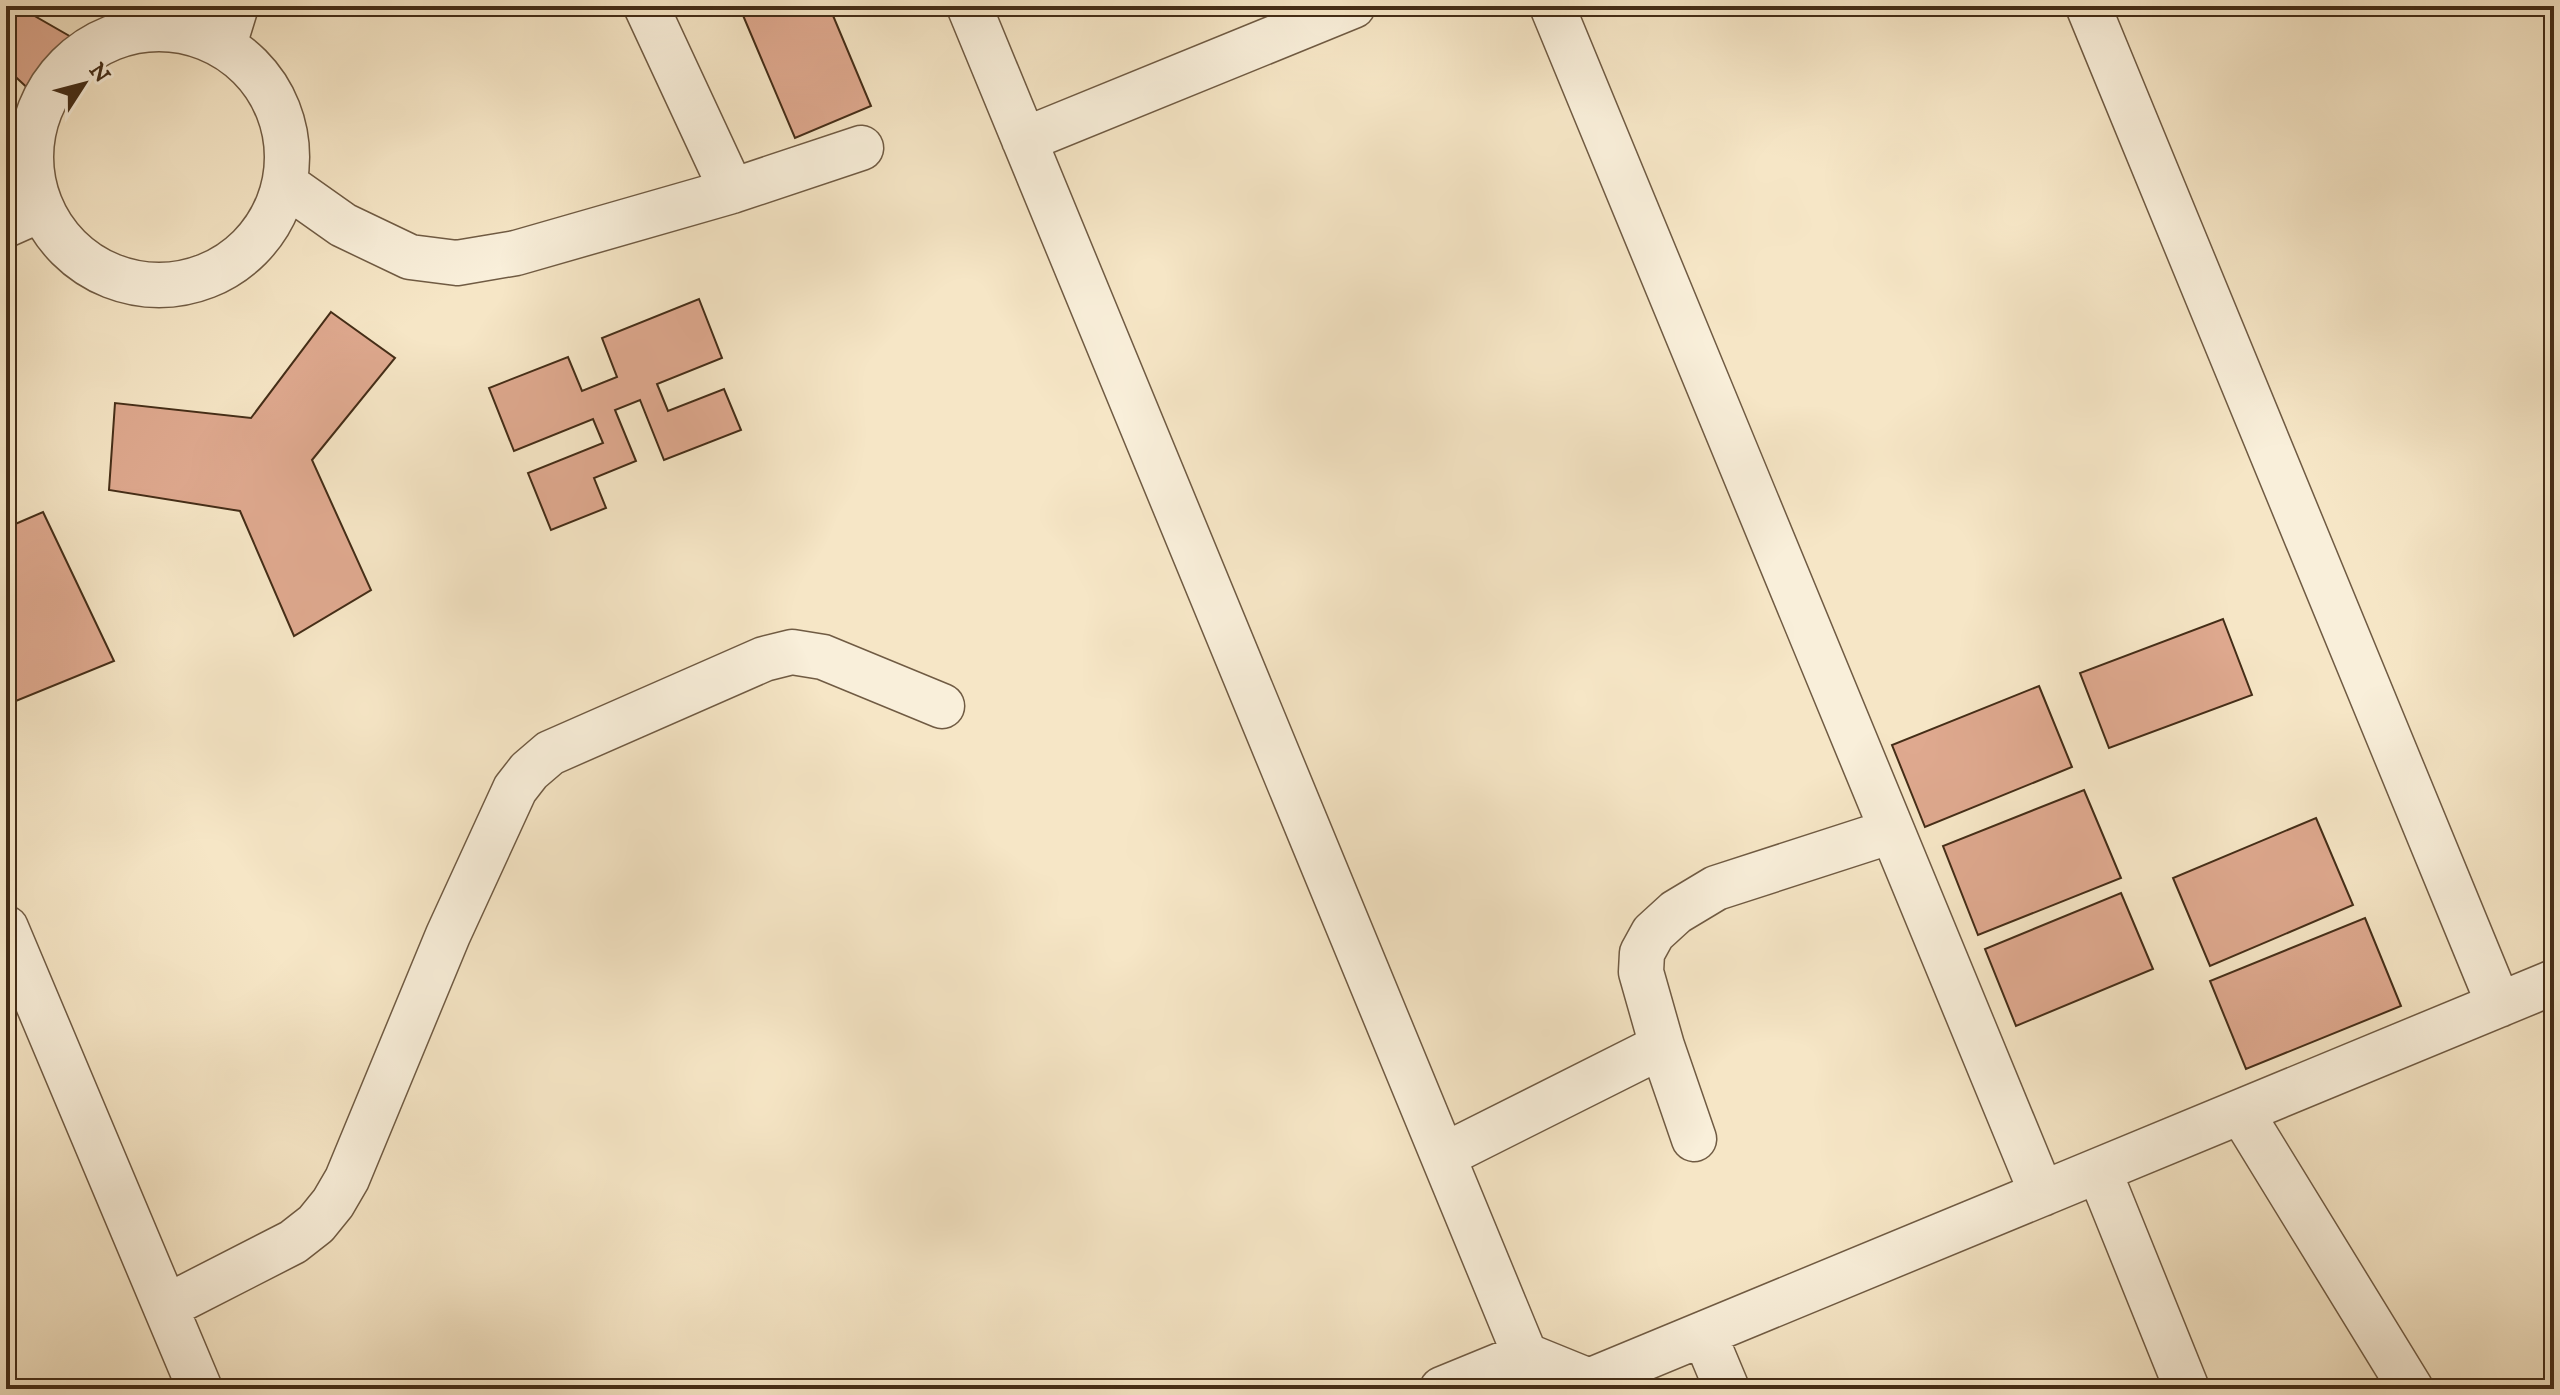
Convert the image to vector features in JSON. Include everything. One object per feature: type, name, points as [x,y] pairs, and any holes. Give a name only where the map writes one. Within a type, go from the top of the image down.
[{"type":"street","points":[[646,6],[732,191]]},
{"type":"street","points":[[969,6],[1525,1355]]},
{"type":"street","points":[[1024,140],[1353,6]]},
{"type":"street","points":[[1552,6],[2042,1194]]},
{"type":"street","points":[[2088,6],[2499,1005]]},
{"type":"street","points":[[230,26],[246,61],[277,106],[285,131],[288,157],[285,184],[277,210],[264,233],[245,253],[212,274],[173,285],[146,285],[95,269],[73,253],[55,233],[24,217],[32,170],[34,130],[41,104],[55,81],[73,61],[107,40],[146,29],[172,29],[199,35],[230,26]]},
{"type":"street","points":[[285,184],[343,225],[410,257],[457,263],[516,253],[732,191],[861,148]]},
{"type":"street","points":[[166,1307],[293,1242],[316,1224],[333,1203],[347,1179],[448,935],[515,789],[529,771],[550,753],[764,659],[792,652],[823,657],[942,706]]},
{"type":"street","points":[[1694,1139],[1641,972],[1642,953],[1653,933],[1676,912],[1716,888],[1892,831]]},
{"type":"street","points":[[6,928],[200,1389]]},
{"type":"street","points":[[1442,1389],[1525,1355],[1589,1381],[2554,982]]},
{"type":"street","points":[[1443,1156],[1662,1046]]},
{"type":"street","points":[[2241,1112],[2411,1389]]},
{"type":"street","points":[[2099,1171],[2187,1389]]},
{"type":"street","points":[[1704,1334],[1727,1389]]},
{"type":"building","points":[[6,6],[41,6],[33,15],[73,38],[34,94],[6,68]]},
{"type":"building","points":[[739,6],[829,6],[871,106],[795,138]]},
{"type":"building","points":[[699,299],[722,358],[657,384],[668,411],[724,389],[741,430],[664,460],[640,400],[615,410],[636,461],[594,478],[606,508],[551,530],[528,473],[603,443],[593,419],[514,451],[489,388],[568,357],[582,391],[617,377],[602,338]]},
{"type":"building","points":[[331,312],[395,358],[312,460],[371,590],[294,636],[240,511],[109,490],[115,403],[251,418]]},
{"type":"building","points":[[43,512],[114,661],[6,705],[6,528]]},
{"type":"building","points":[[2223,619],[2252,695],[2109,748],[2080,673]]},
{"type":"building","points":[[2039,686],[2072,767],[1925,827],[1892,745]]},
{"type":"building","points":[[2084,790],[2121,878],[1978,935],[1943,846]]},
{"type":"building","points":[[2316,818],[2353,905],[2210,966],[2173,878]]},
{"type":"building","points":[[2121,893],[2153,969],[2016,1026],[1985,949]]},
{"type":"building","points":[[2365,918],[2401,1006],[2246,1069],[2210,981]]}]
